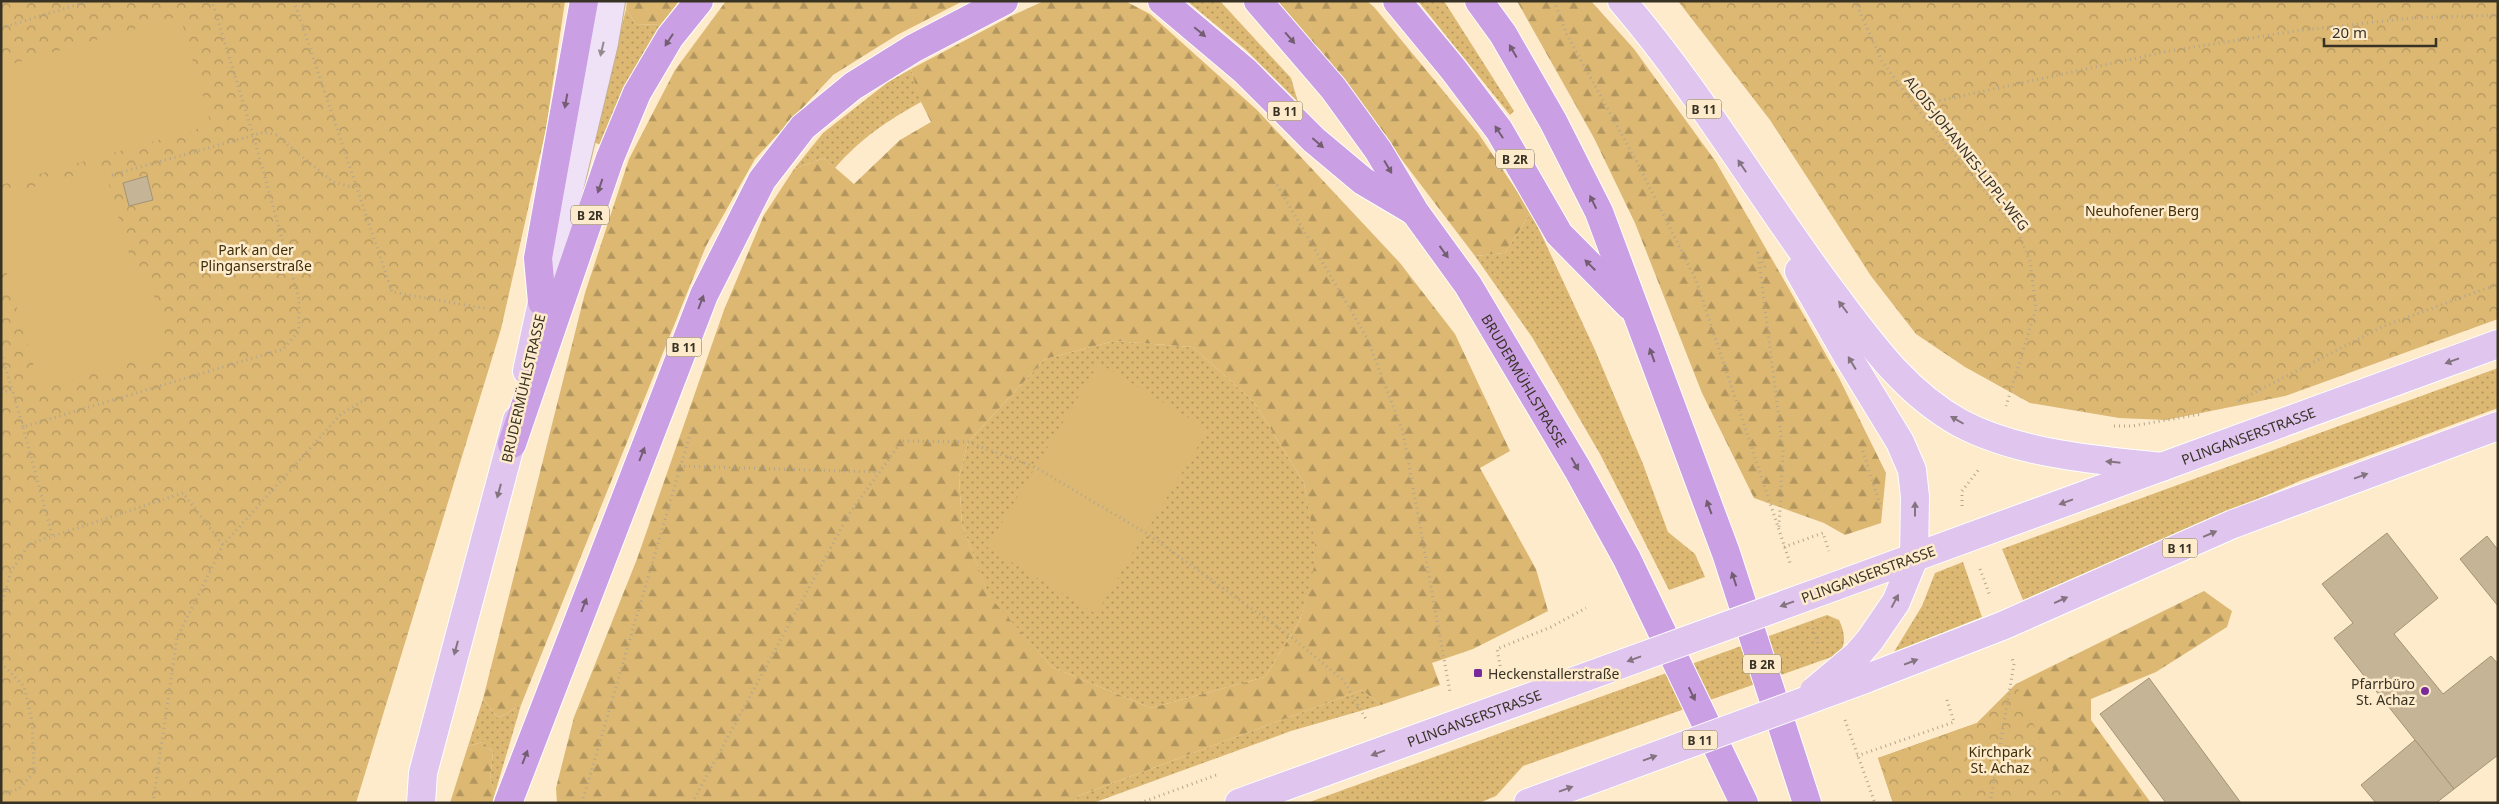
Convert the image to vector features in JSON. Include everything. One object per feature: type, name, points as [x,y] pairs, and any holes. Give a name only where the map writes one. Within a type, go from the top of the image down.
[{"type":"highway","points":[[542,302],[538,258],[584,1]]},
{"type":"highway","name":"B 2R","points":[[512,444],[610,158],[636,93],[670,37],[699,1]]},
{"type":"highway","name":"B 11","points":[[511,799],[704,295],[762,180],[803,127],[853,86],[914,48],[1004,1]]},
{"type":"highway","name":"B 11","points":[[1162,1],[1246,71],[1314,140],[1363,181],[1415,212]]},
{"type":"highway","name":"BRUDERMÜHLSTRASSE","points":[[1258,1],[1333,88],[1378,150],[1415,212],[1468,285],[1578,470],[1627,559],[1742,797]]},
{"type":"highway","name":"B 2R","points":[[1398,1],[1499,130],[1558,234],[1636,312]]},
{"type":"highway","name":"B 2R","points":[[1479,1],[1503,34],[1553,120],[1599,212],[1726,552],[1807,803]]},
{"type":"main road","name":"BRUDERMÜHLSTRASSE","points":[[411,803],[423,773],[512,444],[542,302],[604,43],[611,1]]},
{"type":"main road","name":"B 11","points":[[1622,1],[1697,98],[1769,206],[1884,361],[1918,396],[1960,423],[1996,438],[2034,448],[2092,459],[2162,467]]},
{"type":"main road","points":[[1769,206],[1806,284],[1903,449],[1912,470],[1915,497],[1914,558],[1896,602],[1870,640],[1861,667]]},
{"type":"main road","name":"PLINGANSERSTRASSE","points":[[1238,803],[2498,344]]},
{"type":"main road","name":"B 11","points":[[1528,803],[1795,706],[1861,667],[2002,626],[2233,524],[2498,426]]},
{"type":"main road","name":"BRUDERMÜHLSTRASSE","points":[[421,803],[423,773]]},
{"type":"path","points":[[1,28],[89,1]]},
{"type":"path","points":[[23,427],[284,349],[299,332],[298,299],[253,135],[212,1]]},
{"type":"path","points":[[294,1],[392,292],[488,309]]},
{"type":"path","points":[[1554,1],[1567,35],[1638,164],[1696,280],[1779,531],[1783,451],[1758,252],[1766,269]]},
{"type":"path","name":"ALOIS-JOHANNES-LIPPL-WEG","points":[[1855,1],[1882,61],[1915,106],[2018,232],[2030,261],[2036,309],[2004,413]]},
{"type":"path","points":[[1915,106],[2169,51],[2401,19],[2498,15]]},
{"type":"path","points":[[112,175],[265,132],[276,135],[333,182],[357,189]]},
{"type":"path","points":[[1277,185],[1367,338],[1403,432],[1450,692]]},
{"type":"path","points":[[2234,403],[2384,326],[2498,284]]},
{"type":"path","points":[[1,352],[52,535]]},
{"type":"path","points":[[1,393],[12,390]]},
{"type":"path","points":[[152,803],[177,638],[223,545],[341,414],[366,399]]},
{"type":"path","points":[[2106,426],[2132,426],[2207,413]]},
{"type":"path","points":[[692,803],[849,514],[902,441],[968,442],[1035,467],[1146,533],[1290,636],[1344,681],[1367,722]]},
{"type":"path","points":[[1860,445],[1865,454],[1882,514]]},
{"type":"path","points":[[582,803],[682,455]]},
{"type":"path","points":[[679,466],[879,472]]},
{"type":"path","points":[[1,606],[11,571],[29,544],[182,493],[223,545]]},
{"type":"path","points":[[1784,546],[1823,533],[1830,551]]},
{"type":"path","points":[[1501,671],[1497,649],[1551,628],[1586,608]]},
{"type":"path","points":[[1,663],[24,686],[32,721],[34,772],[19,789],[1,794]]},
{"type":"path","points":[[1990,803],[2014,664]]},
{"type":"path","points":[[1857,756],[1954,722],[1946,697]]},
{"type":"path","points":[[1861,766],[1875,803]]},
{"type":"green space","name":"Park an der Plinganserstraße","points":[[1,1],[565,1],[546,129],[501,329],[356,803],[1,803]]},
{"type":"green space","points":[[627,1],[679,1],[661,25],[636,24],[626,9]]},
{"type":"green space","points":[[726,1],[963,1],[897,35],[833,75],[755,159],[706,246],[521,705],[498,718],[483,699],[585,293],[629,159],[675,70]]},
{"type":"green space","points":[[1044,1],[1125,1],[1150,14],[1257,110],[1400,263],[1455,334],[1510,451],[1480,468],[1536,569],[1548,611],[1473,649],[1432,663],[1440,685],[1381,705],[1362,690],[1078,796],[1074,803],[557,803],[556,788],[574,717],[637,559],[724,310],[764,215],[794,169],[824,158],[854,184],[900,140],[931,122],[919,98],[911,69],[1011,16]],"holes":[[[1114,341],[1193,347],[1254,402],[1304,483],[1317,556],[1300,620],[1265,677],[1151,708],[1052,667],[989,596],[962,524],[959,477],[968,442],[1045,359]]]},
{"type":"green space","points":[[1187,1],[1220,1],[1291,78],[1298,102],[1246,50]]},
{"type":"green space","points":[[1271,1],[1367,1],[1374,7],[1478,133],[1531,212],[1505,253],[1475,256],[1351,93]]},
{"type":"green space","points":[[1418,1],[1444,1],[1514,111],[1510,115]]},
{"type":"green space","points":[[1517,1],[1591,1],[1634,49],[1716,162],[1839,378],[1886,473],[1881,523],[1845,535],[1824,523],[1754,498],[1702,393],[1635,223],[1594,138]]},
{"type":"green space","name":"Neuhofener Berg","points":[[1678,1],[2498,1],[2498,319],[2285,396],[2166,420],[2119,418],[2030,403],[1965,367],[1916,334],[1871,276],[1770,120]]},
{"type":"green space","points":[[626,9],[636,24],[661,25],[635,69],[601,145],[593,142]]},
{"type":"green space","points":[[180,16],[211,125],[1,185],[1,67]]},
{"type":"green space","points":[[911,69],[921,102],[875,131],[835,168],[824,158],[794,169],[823,133],[888,82]]},
{"type":"green space","points":[[104,167],[134,271],[146,268],[170,351],[40,388],[1,253],[1,196]]},
{"type":"green space","points":[[1531,212],[1595,350],[1643,464],[1668,532],[1695,554],[1705,577],[1669,590],[1600,454],[1532,337],[1475,256],[1505,253]]},
{"type":"green space","points":[[1114,341],[1193,347],[1254,402],[1304,483],[1318,556],[1300,620],[1265,677],[1151,708],[1052,667],[989,597],[962,524],[959,477],[968,442],[1045,359]]},
{"type":"green space","points":[[1099,363],[1208,430],[1096,614],[987,547]]},
{"type":"green space","points":[[2498,368],[2498,408],[2302,480],[2023,600],[2002,549]]},
{"type":"green space","points":[[1963,562],[1982,617],[1894,652],[1922,606],[1935,573]]},
{"type":"green space","points":[[2204,591],[2232,611],[2227,627],[2156,672],[2091,699],[2091,720],[2151,803],[1893,803],[1878,758],[1977,723],[2016,684]]},
{"type":"green space","points":[[1827,615],[1839,620],[1843,629],[1844,641],[1840,654],[1523,766],[1496,796],[1479,803],[1307,803]]},
{"type":"green space","name":"Kirchpark St. Achaz","points":[[2016,684],[2068,803],[1893,803],[1878,758],[1977,723]]},
{"type":"green space","points":[[1362,690],[1381,705],[1291,731],[1093,803],[1074,803],[1078,796]]},
{"type":"green space","points":[[483,699],[498,718],[521,705],[495,793],[490,780],[493,752],[483,742],[468,746]]},
{"type":"green space","points":[[483,742],[493,752],[490,780],[495,793],[492,803],[450,803],[468,746]]},
{"type":"building","points":[[147,176],[153,200],[129,206],[123,183]]},
{"type":"building","points":[[2387,533],[2438,598],[2394,634],[2443,694],[2491,656],[2498,664],[2498,755],[2454,789],[2334,638],[2353,623],[2322,584]]},
{"type":"building","points":[[2487,536],[2498,550],[2498,606],[2460,559]]},
{"type":"building","points":[[2149,678],[2241,803],[2166,803],[2100,714]]},
{"type":"building","points":[[2415,740],[2454,789],[2436,803],[2376,803],[2361,785]]},
{"type":"place","name":"Heckenstallerstraße","points":[[1478,673]]},
{"type":"place","name":"Pfarrbüro St. Achaz","points":[[2425,691]]}]
